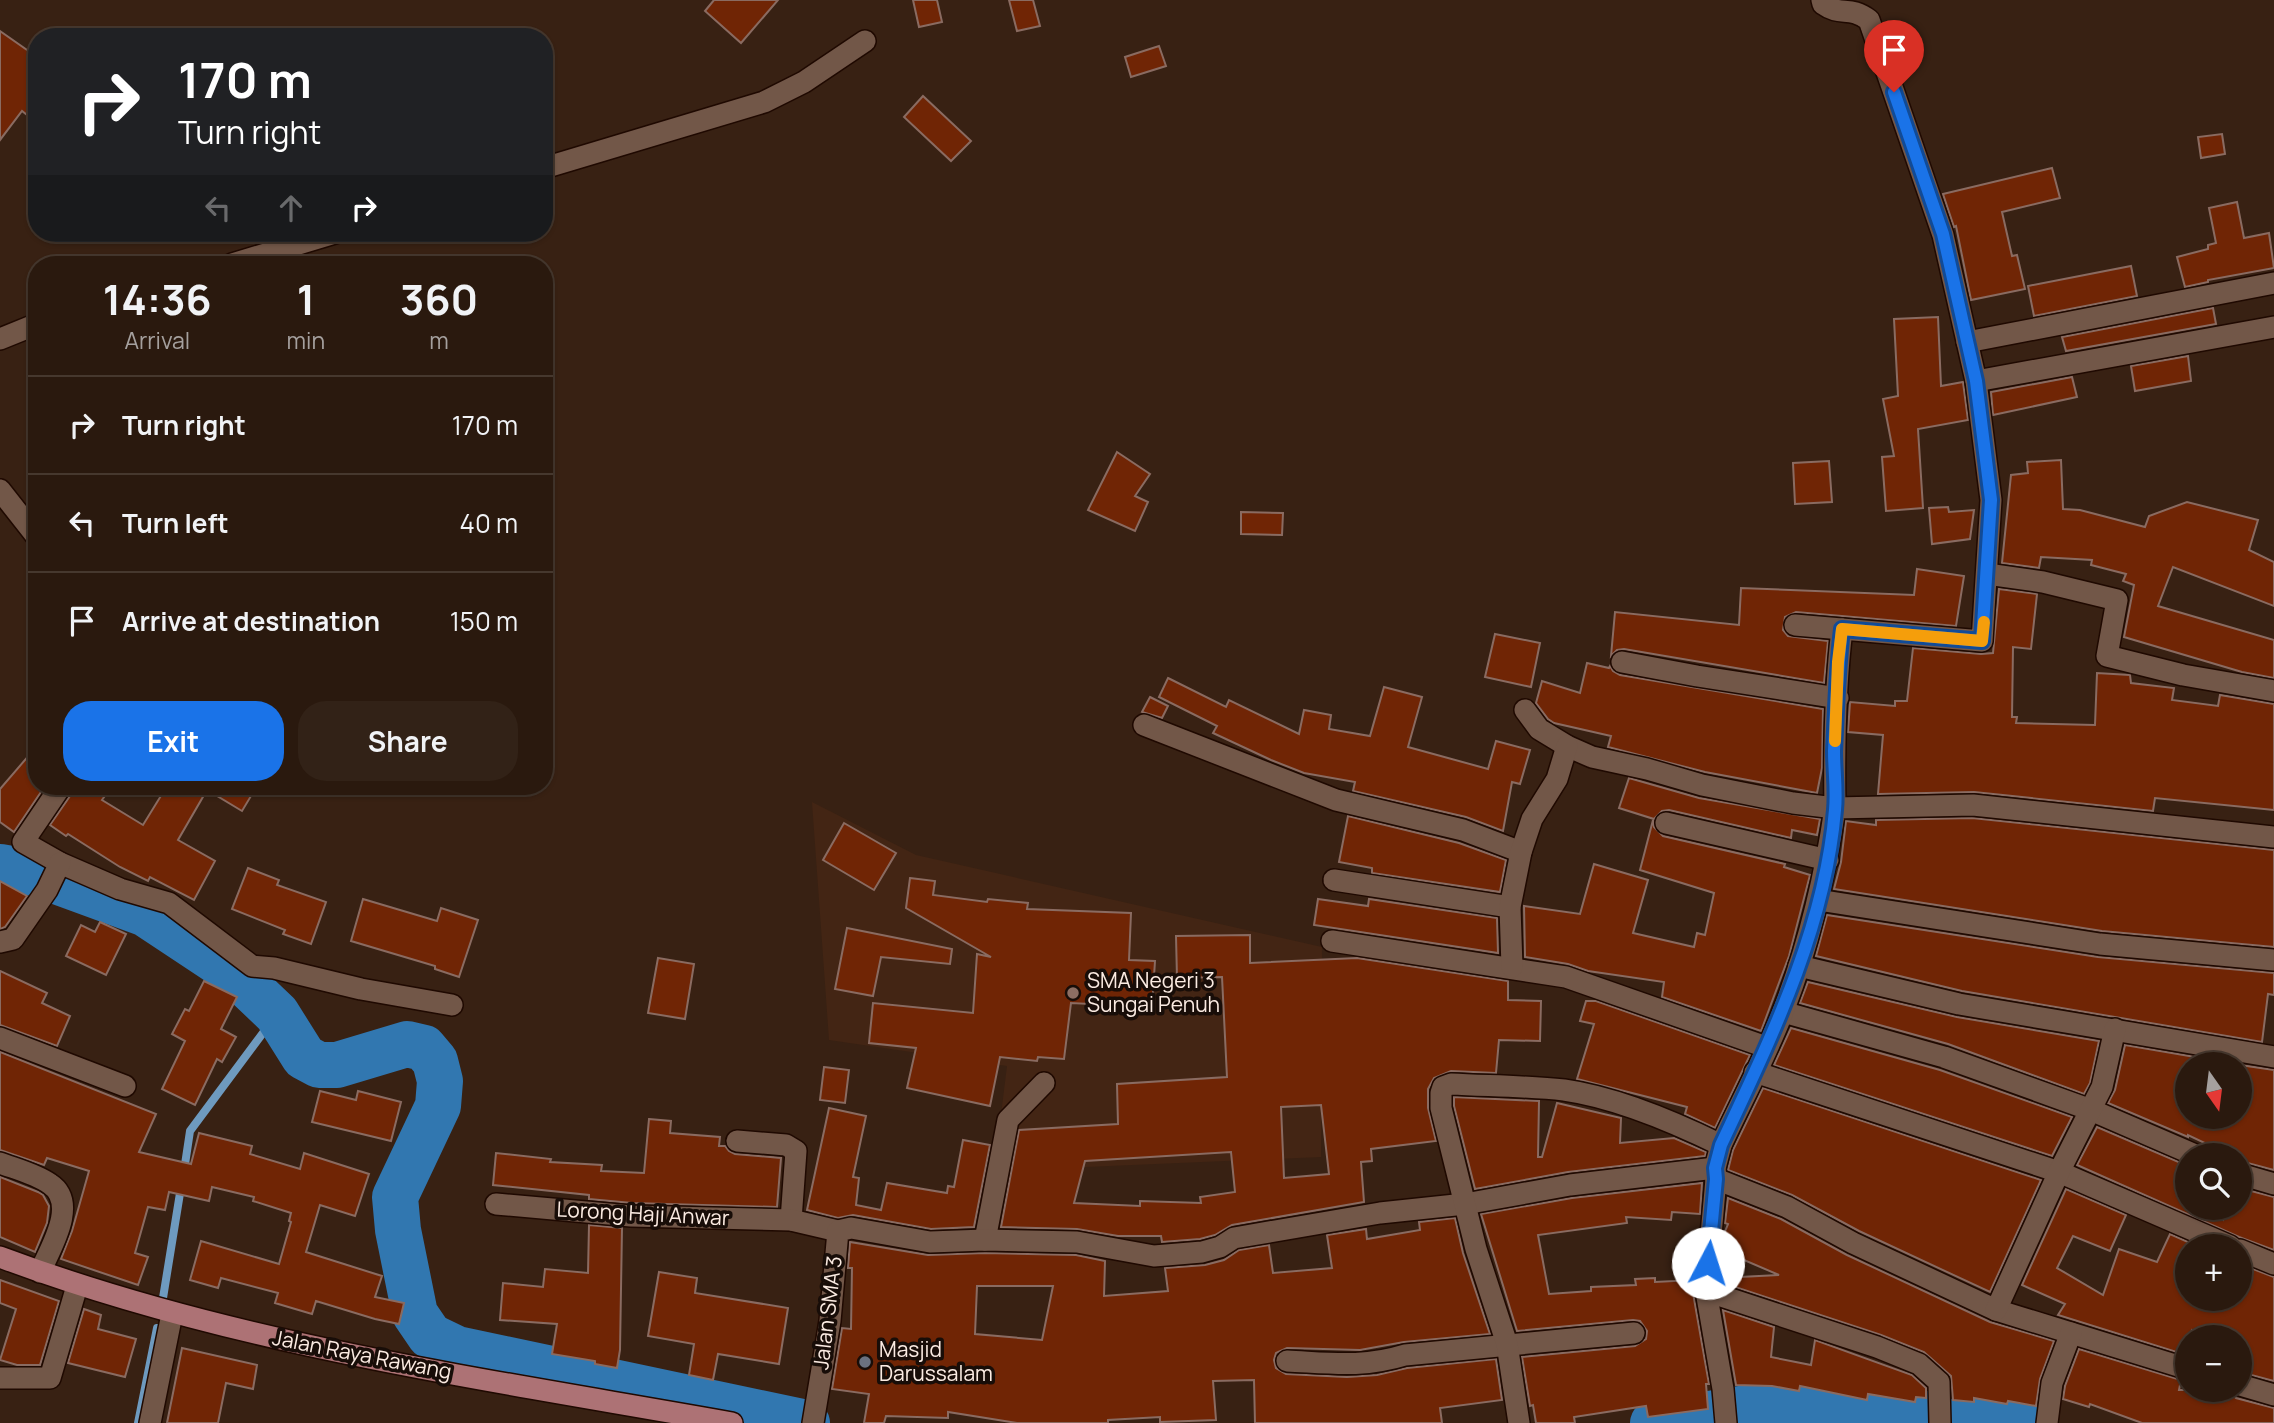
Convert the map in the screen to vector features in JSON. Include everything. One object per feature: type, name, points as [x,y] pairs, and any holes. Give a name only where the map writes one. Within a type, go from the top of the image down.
[{"type":"main road","name":"Jalan Raya Rawang","points":[[0,1257],[77,1286],[172,1314],[341,1353],[732,1423]]},
{"type":"street","points":[[1795,625],[1982,641],[1991,500],[1976,381],[1943,234],[1869,20],[1857,11],[1832,11],[1822,0]]},
{"type":"street","points":[[553,165],[764,102],[804,82],[865,41]]},
{"type":"street","points":[[259,256],[305,242]]},
{"type":"street","points":[[1967,342],[2274,282]]},
{"type":"street","points":[[1976,381],[2274,327]]},
{"type":"street","points":[[0,339],[28,328]]},
{"type":"street","points":[[0,490],[28,526]]},
{"type":"street","points":[[1987,574],[2043,582],[2117,600],[2107,656],[2183,675],[2274,691]]},
{"type":"street","points":[[1726,1421],[1706,1291],[1715,1174],[1721,1145],[1783,1012],[1828,860],[1835,808],[1834,753],[1842,629]]},
{"type":"street","points":[[1622,662],[1838,698]]},
{"type":"street","points":[[1525,710],[1539,729],[1592,757],[1702,785],[1793,803],[1835,808],[1973,805],[2274,837]]},
{"type":"street","points":[[1144,725],[1336,800],[1463,830],[1521,852]]},
{"type":"street","points":[[1512,967],[1510,907],[1521,852],[1532,820],[1557,779],[1567,746]]},
{"type":"street","points":[[55,795],[23,842],[54,875],[169,902],[252,966],[274,968],[361,989],[452,1005]]},
{"type":"street","points":[[1667,823],[1828,860]]},
{"type":"street","points":[[0,942],[13,939],[54,875]]},
{"type":"street","points":[[1334,880],[1510,907]]},
{"type":"street","points":[[1818,900],[2100,944],[2274,960]]},
{"type":"street","points":[[1332,941],[1566,977],[1766,1047]]},
{"type":"street","points":[[1799,965],[1959,1004],[2274,1057]]},
{"type":"street","points":[[1783,1012],[1944,1057],[2091,1110],[2175,1146]]},
{"type":"street","points":[[1996,1310],[2059,1172],[2102,1087],[2115,1029]]},
{"type":"street","points":[[0,1038],[125,1086]]},
{"type":"street","points":[[1755,1072],[2059,1172],[2202,1234]]},
{"type":"street","points":[[985,1240],[1008,1120],[1044,1083]]},
{"type":"street","points":[[1519,1423],[1507,1344],[1476,1249],[1441,1108],[1443,1087],[1451,1084],[1565,1090],[1619,1104],[1678,1124],[1721,1145]]},
{"type":"street","points":[[737,1141],[786,1144],[796,1152],[791,1220]]},
{"type":"street","points":[[0,1163],[51,1184],[61,1195],[64,1214],[40,1272]]},
{"type":"street","points":[[1715,1174],[1996,1310],[2175,1365]]},
{"type":"street","name":"Jalan SMA 3","points":[[814,1416],[830,1321],[838,1231],[851,1228],[930,1242],[1077,1242],[1154,1256],[1202,1252],[1220,1247],[1234,1238],[1255,1234],[1380,1213],[1465,1204],[1570,1185],[1715,1174]]},
{"type":"street","points":[[2252,1178],[2274,1184]]},
{"type":"street","name":"Lorong Haji Anwar","points":[[496,1204],[631,1216],[791,1220],[838,1231]]},
{"type":"street","points":[[2252,1255],[2274,1264]]},
{"type":"street","points":[[0,1378],[50,1378],[77,1286]]},
{"type":"street","points":[[1706,1291],[1877,1347],[1919,1364],[1939,1382],[1940,1423]]},
{"type":"street","points":[[150,1423],[172,1314]]},
{"type":"street","points":[[1287,1361],[1357,1365],[1384,1362],[1405,1355],[1634,1333]]},
{"type":"street","points":[[2048,1415],[2052,1383],[2071,1333]]},
{"type":"street","points":[[2252,1389],[2274,1395]]},
{"type":"shaded area","name":"SMA Negeri 3 Sungai Penuh","points":[[812,802],[916,855],[1322,947],[1321,1157],[994,1171],[1007,1066],[829,1040]]},
{"type":"building","points":[[714,0],[778,0],[741,43],[705,11]]},
{"type":"building","points":[[913,0],[937,0],[942,22],[919,27]]},
{"type":"building","points":[[1009,0],[1033,0],[1040,26],[1017,31]]},
{"type":"building","points":[[0,31],[28,51],[28,116],[22,111],[0,140]]},
{"type":"building","points":[[1159,46],[1166,66],[1131,77],[1125,57]]},
{"type":"building","points":[[923,96],[971,141],[951,161],[904,117]]},
{"type":"building","points":[[2222,134],[2225,154],[2201,158],[2198,137]]},
{"type":"building","points":[[2052,168],[2060,198],[2002,212],[2012,256],[2017,255],[2025,289],[1971,300],[1956,226],[1954,227],[1943,194]]},
{"type":"building","points":[[2237,202],[2244,238],[2269,233],[2274,268],[2185,287],[2177,257],[2208,249],[2208,245],[2216,243],[2209,208]]},
{"type":"building","points":[[2131,266],[2137,296],[2034,316],[2028,286]]},
{"type":"building","points":[[2213,308],[2216,324],[2066,351],[2062,337]]},
{"type":"building","points":[[1938,317],[1941,386],[1963,382],[1968,420],[1918,429],[1923,508],[1886,511],[1882,457],[1894,456],[1883,399],[1898,396],[1894,319]]},
{"type":"building","points":[[2188,356],[2191,381],[2135,391],[2131,366]]},
{"type":"building","points":[[2072,377],[2077,397],[1993,415],[1991,392]]},
{"type":"building","points":[[1117,452],[1150,474],[1135,496],[1148,502],[1135,531],[1088,510]]},
{"type":"building","points":[[2061,460],[2063,509],[2080,510],[2145,527],[2149,516],[2187,502],[2258,520],[2249,550],[2274,562],[2274,606],[2173,567],[2158,606],[2274,640],[2274,678],[2242,672],[2124,637],[2134,585],[2123,581],[2126,574],[2091,565],[2092,560],[2041,557],[2039,568],[2002,563],[2011,475],[2028,473],[2027,462]]},
{"type":"building","points":[[1829,461],[1832,502],[1795,504],[1793,463]]},
{"type":"building","points":[[1948,507],[1949,512],[1974,510],[1970,539],[1932,544],[1929,508]]},
{"type":"building","points":[[1241,512],[1283,513],[1282,535],[1241,534]]},
{"type":"building","points":[[1917,569],[1964,576],[1956,626],[1796,612],[1785,617],[1783,630],[1788,636],[1828,641],[1824,683],[1624,649],[1617,650],[1611,656],[1615,612],[1739,625],[1741,588],[1914,595]]},
{"type":"building","points":[[1999,589],[2037,594],[2031,649],[2013,647],[2012,717],[2017,717],[2016,723],[2095,725],[2097,673],[2130,675],[2131,683],[2174,688],[2172,700],[2218,706],[2220,695],[2274,704],[2274,810],[2155,798],[2153,811],[1974,792],[1878,794],[1883,735],[1848,732],[1850,702],[1895,706],[1895,701],[1907,701],[1913,648],[1993,653]]},
{"type":"building","points":[[1495,634],[1540,643],[1531,687],[1485,677]]},
{"type":"building","points":[[1587,663],[1609,668],[1610,666],[1620,675],[1823,709],[1822,768],[1817,793],[1705,772],[1608,747],[1611,736],[1554,723],[1536,703],[1542,681],[1580,693]]},
{"type":"building","points":[[1168,678],[1226,707],[1229,700],[1299,734],[1304,710],[1331,715],[1329,729],[1370,736],[1384,687],[1422,697],[1408,747],[1488,769],[1496,741],[1530,750],[1520,784],[1512,782],[1503,831],[1466,817],[1353,791],[1355,782],[1304,773],[1271,760],[1213,733],[1217,726],[1159,697]]},
{"type":"building","points":[[1150,697],[1168,706],[1162,718],[1142,712]]},
{"type":"building","points":[[28,756],[28,795],[39,795],[14,832],[0,822],[0,789]]},
{"type":"building","points":[[1629,778],[1699,798],[1820,819],[1817,835],[1792,830],[1791,838],[1669,810],[1662,811],[1654,819],[1619,808]]},
{"type":"building","points":[[71,795],[106,795],[102,800],[143,825],[161,795],[204,795],[178,840],[215,861],[194,900],[150,877],[148,881],[120,867],[50,825]]},
{"type":"building","points":[[215,795],[252,795],[242,811]]},
{"type":"building","points":[[1348,816],[1459,843],[1506,860],[1500,892],[1372,873],[1372,868],[1339,862]]},
{"type":"building","points":[[1972,818],[2274,850],[2274,947],[2102,931],[1834,889],[1841,862],[1846,821],[1876,825],[1876,820]]},
{"type":"building","points":[[1653,820],[1654,827],[1663,836],[1785,864],[1784,867],[1810,875],[1789,956],[1761,1031],[1662,997],[1664,982],[1588,971],[1568,964],[1525,957],[1524,906],[1580,914],[1594,864],[1648,880],[1633,933],[1694,947],[1697,933],[1705,935],[1714,893],[1640,870]]},
{"type":"building","points":[[844,823],[896,853],[874,890],[823,860]]},
{"type":"building","points":[[248,868],[279,880],[277,885],[326,902],[311,944],[283,934],[285,930],[232,909]]},
{"type":"building","points":[[910,878],[935,881],[933,895],[987,902],[988,899],[1028,903],[1027,909],[1131,913],[1129,960],[1155,961],[1152,1007],[1071,1003],[1064,1059],[1038,1057],[1037,1061],[1000,1057],[990,1106],[907,1088],[916,1048],[869,1043],[873,1003],[973,1013],[977,954],[991,957],[906,908]]},
{"type":"building","points":[[0,881],[27,896],[5,927],[0,929]]},
{"type":"building","points":[[363,899],[437,921],[441,908],[478,920],[459,977],[435,969],[435,966],[351,941]]},
{"type":"building","points":[[1318,899],[1368,906],[1369,899],[1497,918],[1498,953],[1314,925]]},
{"type":"building","points":[[1827,915],[2098,957],[2274,973],[2274,995],[2268,994],[2262,1042],[1962,991],[1816,956]]},
{"type":"building","points":[[100,922],[126,934],[106,975],[66,956],[81,925],[95,932]]},
{"type":"building","points":[[847,928],[952,949],[950,964],[881,957],[873,996],[835,989]]},
{"type":"building","points":[[1250,935],[1250,963],[1357,958],[1508,981],[1508,1000],[1541,1001],[1540,1041],[1499,1040],[1496,1073],[1451,1071],[1434,1078],[1428,1089],[1428,1108],[1436,1141],[1371,1149],[1372,1161],[1361,1162],[1364,1202],[1232,1225],[1215,1235],[1200,1239],[1162,1242],[1161,1236],[1118,1236],[1077,1229],[1001,1227],[1019,1130],[1118,1124],[1117,1084],[1227,1077],[1222,977],[1177,978],[1176,936]],"holes":[[[1321,1105],[1329,1174],[1284,1178],[1281,1107]],[[1231,1152],[1235,1192],[1200,1197],[1201,1203],[1140,1201],[1140,1206],[1074,1203],[1085,1161]]]},
{"type":"building","points":[[658,958],[694,964],[685,1019],[648,1013]]},
{"type":"building","points":[[0,971],[47,993],[42,1003],[70,1016],[57,1046],[0,1025]]},
{"type":"building","points":[[204,981],[237,997],[221,1029],[236,1037],[222,1062],[217,1059],[195,1105],[162,1089],[185,1041],[172,1034],[185,1009],[189,1011]]},
{"type":"building","points":[[1808,982],[1957,1017],[2099,1041],[2090,1083],[2084,1094],[1948,1044],[1800,1003]]},
{"type":"building","points":[[1586,1001],[1596,1001],[1750,1055],[1715,1128],[1685,1114],[1687,1107],[1577,1079],[1594,1024],[1580,1021]]},
{"type":"building","points":[[1791,1028],[1940,1070],[2072,1117],[2052,1156],[1774,1065]]},
{"type":"building","points":[[2125,1045],[2175,1054],[2175,1129],[2252,1129],[2252,1067],[2274,1070],[2274,1170],[2252,1164],[2252,1143],[2205,1143],[2108,1103],[2115,1090]]},
{"type":"building","points":[[0,1052],[156,1114],[139,1152],[191,1164],[199,1133],[252,1146],[250,1154],[300,1169],[304,1153],[369,1174],[355,1216],[320,1205],[306,1252],[382,1276],[375,1297],[404,1303],[399,1324],[316,1301],[312,1314],[275,1303],[278,1293],[221,1278],[218,1288],[190,1280],[201,1241],[279,1264],[291,1222],[291,1213],[253,1201],[254,1197],[212,1187],[209,1201],[169,1192],[165,1210],[148,1207],[135,1253],[148,1257],[138,1285],[61,1259],[89,1171],[47,1158],[44,1165],[0,1150]]},
{"type":"building","points":[[824,1067],[849,1070],[845,1103],[820,1100]]},
{"type":"building","points":[[1763,1088],[2041,1180],[1990,1292],[1859,1231],[1792,1195],[1728,1170],[1733,1150]]},
{"type":"building","points":[[320,1091],[356,1100],[358,1091],[401,1102],[391,1141],[312,1122]]},
{"type":"building","points":[[1454,1097],[1539,1101],[1538,1157],[1542,1157],[1557,1103],[1621,1118],[1620,1143],[1674,1138],[1706,1152],[1705,1156],[1568,1172],[1475,1189]]},
{"type":"building","points":[[829,1108],[866,1116],[853,1177],[859,1178],[856,1205],[881,1210],[887,1183],[947,1193],[948,1186],[954,1187],[963,1140],[990,1145],[974,1227],[931,1229],[853,1215],[838,1218],[807,1210]]},
{"type":"building","points":[[649,1119],[671,1121],[670,1133],[720,1137],[719,1146],[725,1146],[735,1154],[781,1158],[777,1207],[632,1203],[589,1199],[589,1195],[493,1185],[496,1153],[551,1159],[550,1162],[602,1165],[601,1171],[644,1173]]},
{"type":"building","points":[[2097,1127],[2175,1160],[2175,1209],[2077,1165]]},
{"type":"building","points":[[0,1177],[38,1192],[49,1206],[47,1223],[35,1252],[0,1237]]},
{"type":"building","points":[[1702,1183],[1700,1214],[1672,1212],[1671,1220],[1626,1217],[1627,1223],[1538,1235],[1549,1294],[1591,1291],[1591,1287],[1636,1285],[1635,1279],[1655,1278],[1655,1282],[1694,1280],[1693,1293],[1709,1384],[1706,1384],[1708,1409],[1648,1417],[1646,1406],[1574,1417],[1575,1423],[1536,1423],[1533,1405],[1530,1406],[1522,1357],[1635,1346],[1646,1339],[1647,1331],[1640,1321],[1633,1320],[1517,1331],[1481,1214],[1572,1198]]},
{"type":"building","points":[[2066,1189],[2126,1215],[2110,1251],[2073,1236],[2057,1268],[2103,1295],[2119,1249],[2157,1262],[2170,1234],[2175,1236],[2175,1311],[2252,1311],[2252,1269],[2274,1277],[2274,1381],[2252,1375],[2252,1325],[2175,1325],[2175,1352],[2058,1315],[2065,1304],[2022,1285]]},
{"type":"building","points":[[2252,1191],[2274,1197],[2274,1250],[2252,1242],[2252,1234],[2232,1234],[2201,1220],[2252,1220]]},
{"type":"building","points":[[1728,1198],[1781,1219],[1847,1255],[1990,1322],[2054,1341],[2040,1379],[2036,1406],[1974,1398],[1974,1402],[1953,1400],[1951,1376],[1924,1352],[1881,1335],[1720,1282],[1720,1278],[1779,1275],[1723,1251],[1724,1234],[1728,1224],[1725,1223]]},
{"type":"building","points":[[1455,1218],[1463,1253],[1490,1334],[1404,1342],[1360,1350],[1287,1348],[1276,1353],[1274,1360],[1276,1368],[1286,1374],[1347,1377],[1496,1359],[1502,1400],[1440,1408],[1442,1423],[1255,1423],[1254,1380],[1213,1381],[1216,1420],[1160,1422],[1160,1417],[1108,1420],[1108,1423],[1017,1423],[948,1412],[948,1418],[886,1416],[884,1423],[864,1423],[869,1394],[832,1389],[842,1328],[851,1329],[852,1268],[848,1268],[850,1242],[928,1255],[1076,1255],[1105,1261],[1104,1296],[1168,1291],[1165,1268],[1205,1265],[1224,1260],[1239,1250],[1269,1245],[1273,1273],[1332,1268],[1327,1235],[1366,1229],[1367,1239],[1420,1230],[1419,1222]],"holes":[[[977,1286],[1053,1286],[1042,1340],[975,1334]]]},
{"type":"building","points":[[589,1225],[622,1228],[620,1350],[617,1368],[595,1364],[595,1361],[552,1354],[557,1324],[500,1320],[503,1283],[543,1287],[545,1269],[588,1273]]},
{"type":"building","points":[[659,1272],[697,1278],[695,1293],[788,1308],[779,1364],[718,1354],[713,1380],[689,1375],[694,1344],[648,1336]]},
{"type":"building","points":[[0,1280],[59,1301],[40,1365],[17,1365],[0,1360],[16,1309],[0,1303]]},
{"type":"building","points":[[84,1309],[101,1315],[98,1329],[136,1339],[125,1377],[68,1363]]},
{"type":"building","points":[[1723,1310],[1774,1327],[1771,1357],[1811,1365],[1815,1340],[1912,1375],[1926,1388],[1926,1398],[1916,1397],[1915,1402],[1868,1394],[1867,1400],[1800,1386],[1799,1391],[1772,1386],[1736,1385]]},
{"type":"building","points":[[182,1348],[257,1365],[253,1389],[226,1383],[218,1423],[167,1423]]},
{"type":"building","points":[[2079,1349],[2175,1378],[2175,1402],[2251,1402],[2274,1408],[2274,1423],[2142,1423],[2090,1404],[2089,1407],[2063,1399]]},
{"type":"waterway","points":[[0,867],[34,873],[146,914],[232,971],[277,1014],[304,1057],[319,1065],[337,1065],[407,1044],[424,1048],[435,1061],[440,1081],[438,1106],[395,1197],[398,1230],[415,1314],[430,1336],[457,1349],[807,1423]]},
{"type":"waterway","points":[[184,1171],[190,1131],[277,1014]]},
{"type":"waterway","points":[[163,1298],[181,1187]]},
{"type":"waterway","points":[[138,1423],[157,1328]]},
{"type":"waterway","points":[[1653,1423],[1778,1403],[1927,1414]]},
{"type":"waterway","points":[[1968,1415],[2021,1423]]},
{"type":"slow traffic","points":[[1835,741],[1842,629],[1982,641],[1984,622]]},
{"type":"place","name":"SMA Negeri 3 Sungai Penuh","points":[[1073,993]]},
{"type":"place","name":"Masjid Darussalam","points":[[865,1362]]},
{"type":"route","points":[[1708,1263],[1715,1168],[1721,1145],[1783,1012],[1828,860],[1835,808],[1834,753],[1842,629],[1982,641],[1991,500],[1976,381],[1943,234],[1894,92]]}]
